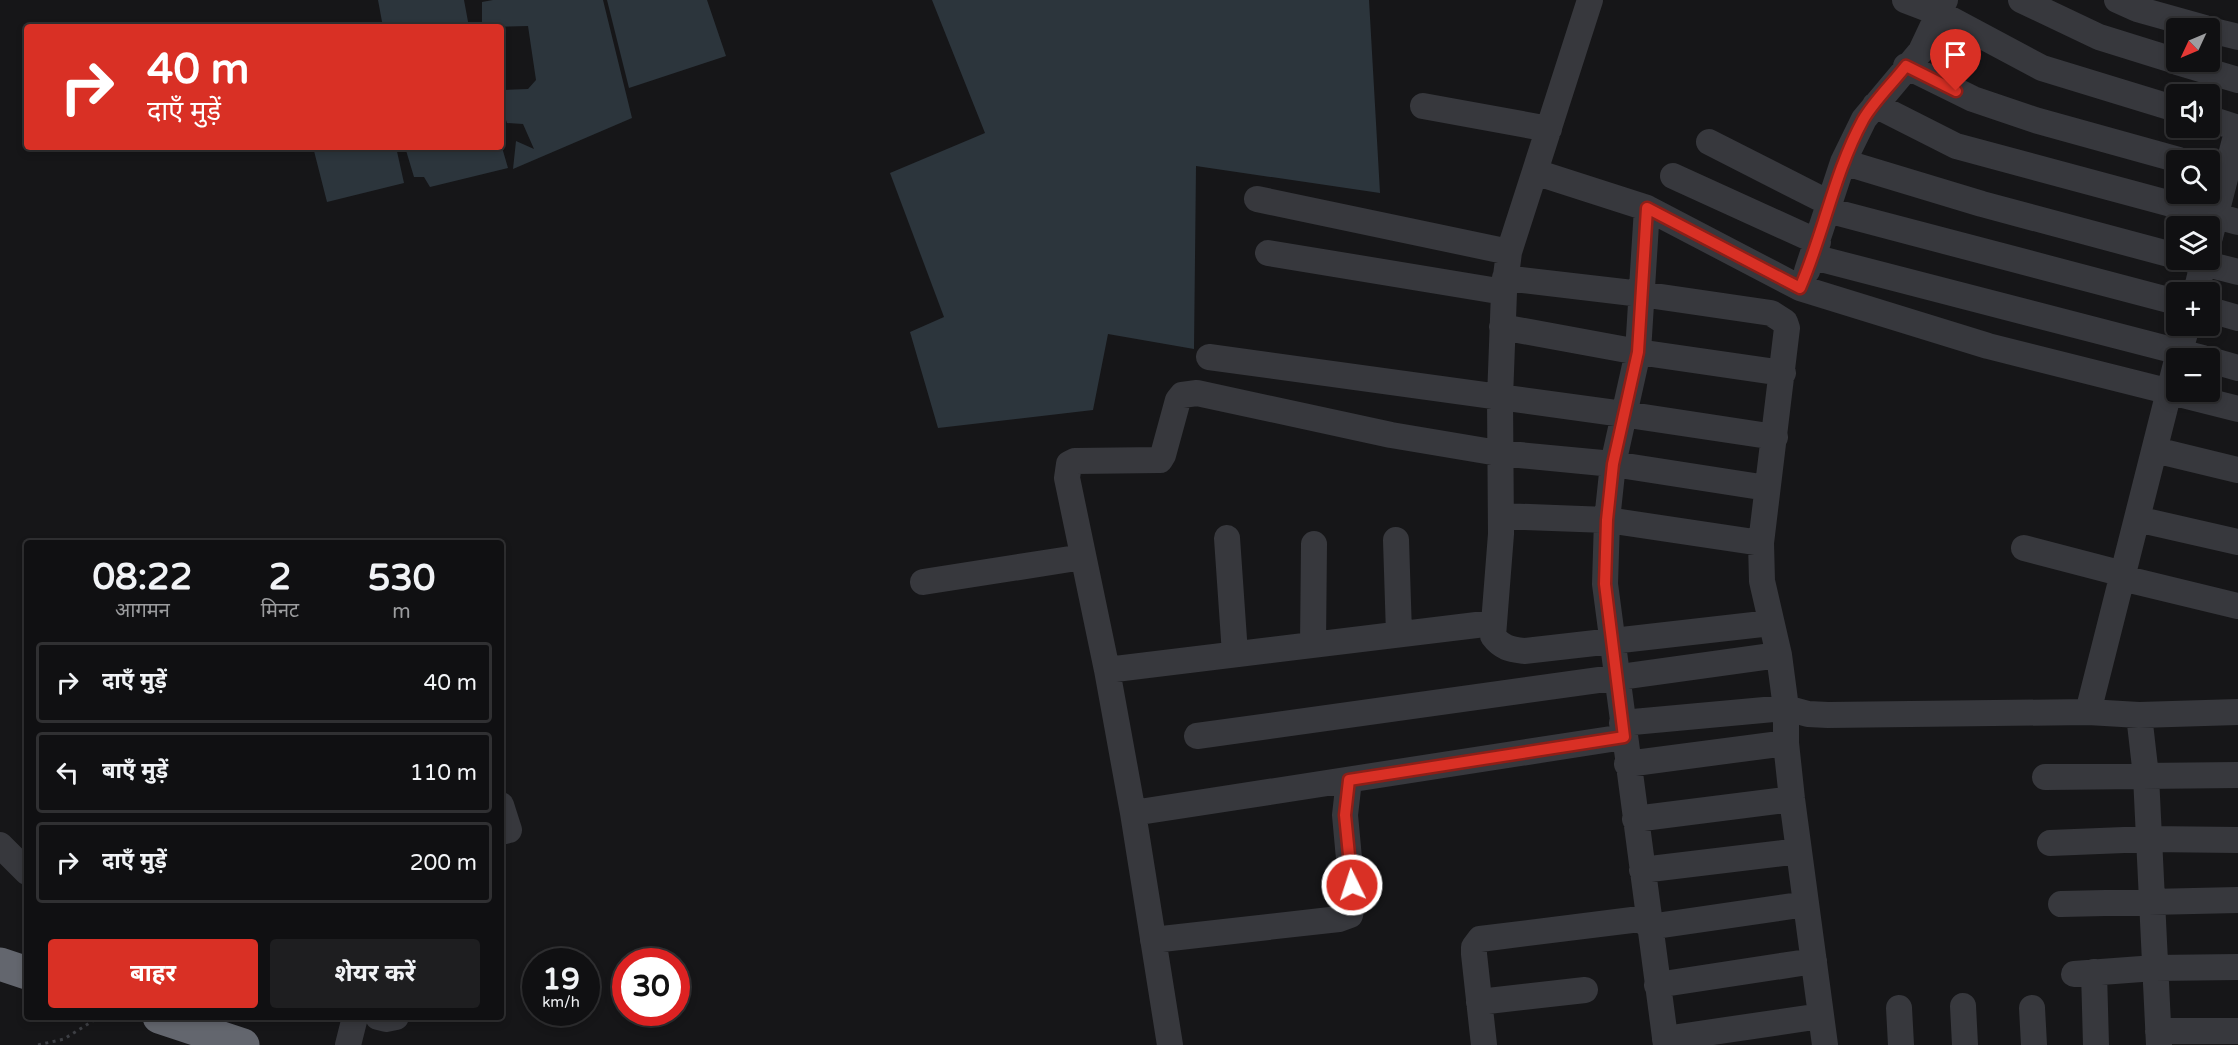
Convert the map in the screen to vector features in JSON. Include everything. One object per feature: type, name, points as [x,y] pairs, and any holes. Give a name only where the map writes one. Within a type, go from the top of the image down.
[{"type":"highway","points":[[0,964],[24,972]]},
{"type":"highway","points":[[168,1020],[243,1045]]},
{"type":"street","points":[[1590,0],[1509,252],[1502,327],[1498,453],[1501,516],[1493,636],[1500,645],[1507,649],[1524,651],[1771,623]]},
{"type":"street","points":[[1905,0],[1942,7],[2042,68],[2166,106]]},
{"type":"street","points":[[2021,0],[2098,37],[2166,58]]},
{"type":"street","points":[[2116,0],[2168,18]]},
{"type":"street","points":[[1800,288],[1815,250],[1843,162],[1864,119],[1906,66],[1921,51],[1942,7]]},
{"type":"street","points":[[2220,32],[2238,37]]},
{"type":"street","points":[[1906,66],[1973,99],[2035,120],[2166,156]]},
{"type":"street","points":[[2212,72],[2238,80]]},
{"type":"street","points":[[1875,105],[1956,146],[2221,225],[2225,173],[2238,128],[2220,122]]},
{"type":"street","points":[[1423,106],[1549,129]]},
{"type":"street","points":[[1709,142],[1828,206],[2166,299]]},
{"type":"street","points":[[1843,162],[1982,204],[2166,253]]},
{"type":"street","points":[[1535,172],[1647,208],[1800,288],[1988,346],[2166,391]]},
{"type":"street","points":[[1673,176],[1815,250],[2166,352]]},
{"type":"street","points":[[1257,199],[1509,252]]},
{"type":"street","points":[[1647,208],[1638,352],[1613,464],[1607,520],[1605,584],[1665,1042],[1821,1016]]},
{"type":"street","points":[[1268,253],[1505,285],[1641,294],[1778,316],[1787,328],[1761,543],[1762,581],[1779,655],[1786,708],[1786,743],[1792,799],[1825,1045]]},
{"type":"street","points":[[2220,267],[2238,272]]},
{"type":"street","points":[[2220,313],[2238,318]]},
{"type":"street","points":[[1502,327],[1638,352],[1783,373]]},
{"type":"street","points":[[1209,357],[1775,437]]},
{"type":"street","points":[[2220,363],[2238,368]]},
{"type":"street","points":[[1170,1045],[1133,813],[1107,670],[1067,478],[1069,464],[1075,461],[1160,460],[1178,400],[1182,395],[1189,393],[1391,435],[1498,453],[1613,464],[1767,488]]},
{"type":"street","points":[[2088,712],[2166,401]]},
{"type":"street","points":[[2209,402],[2238,409]]},
{"type":"street","points":[[2155,450],[2238,470]]},
{"type":"street","points":[[1501,516],[1607,520],[1761,543]]},
{"type":"street","points":[[2137,519],[2238,542]]},
{"type":"street","points":[[1227,538],[1234,654]]},
{"type":"street","points":[[1396,540],[1399,634]]},
{"type":"street","points":[[1313,644],[1314,544]]},
{"type":"street","points":[[2024,548],[2112,571],[2122,578],[2238,606]]},
{"type":"street","points":[[923,582],[1083,557]]},
{"type":"street","points":[[1107,670],[1493,622]]},
{"type":"street","points":[[1197,736],[1779,655]]},
{"type":"street","points":[[1133,813],[1349,780],[1623,730],[1786,708],[1808,714],[1828,715],[2088,712],[2139,715],[2238,712]]},
{"type":"street","points":[[2139,715],[2150,839],[2159,1038],[2238,1030]]},
{"type":"street","points":[[1628,764],[1786,743]]},
{"type":"street","points":[[2045,777],[2238,775]]},
{"type":"street","points":[[1153,940],[1339,919],[1350,915],[1353,902],[1345,815],[1349,780]]},
{"type":"street","points":[[1635,819],[1792,799]]},
{"type":"street","points":[[504,815],[509,831],[504,832]]},
{"type":"street","points":[[2050,843],[2150,839],[2238,840]]},
{"type":"street","points":[[0,844],[24,869]]},
{"type":"street","points":[[1642,870],[1799,851]]},
{"type":"street","points":[[2061,904],[2238,900]]},
{"type":"street","points":[[1484,1045],[1474,947],[1480,939],[1806,904]]},
{"type":"street","points":[[1657,985],[1814,961]]},
{"type":"street","points":[[2096,1045],[2084,973],[2155,968],[2238,967]]},
{"type":"street","points":[[1479,1002],[1585,990]]},
{"type":"street","points":[[1963,1006],[1965,1045]]},
{"type":"street","points":[[1899,1008],[1901,1045]]},
{"type":"street","points":[[2032,1008],[2034,1045]]},
{"type":"street","points":[[348,1045],[354,1020]]},
{"type":"path","points":[[38,1045],[64,1039],[94,1020]]},
{"type":"shaded area","points":[[378,0],[464,0],[468,24],[382,24]]},
{"type":"shaded area","points":[[493,0],[603,0],[632,118],[513,169],[516,141],[534,149],[523,124],[507,123],[504,114],[504,90],[528,89],[536,80],[528,26],[482,24],[482,2]]},
{"type":"shaded area","points":[[607,0],[707,0],[726,56],[629,88]]},
{"type":"shaded area","points":[[932,0],[1369,0],[1380,193],[1196,166],[1194,349],[1108,334],[1093,410],[938,428],[910,332],[944,317],[890,173],[985,133]]},
{"type":"shaded area","points":[[314,150],[397,150],[404,183],[327,202]]},
{"type":"shaded area","points":[[406,150],[503,150],[508,168],[430,187],[424,177],[414,177]]},
{"type":"route","points":[[1352,885],[1345,815],[1349,780],[1624,737],[1605,584],[1607,520],[1613,464],[1638,352],[1647,208],[1800,288],[1813,257],[1843,162],[1864,119],[1906,66],[1956,91]]}]
